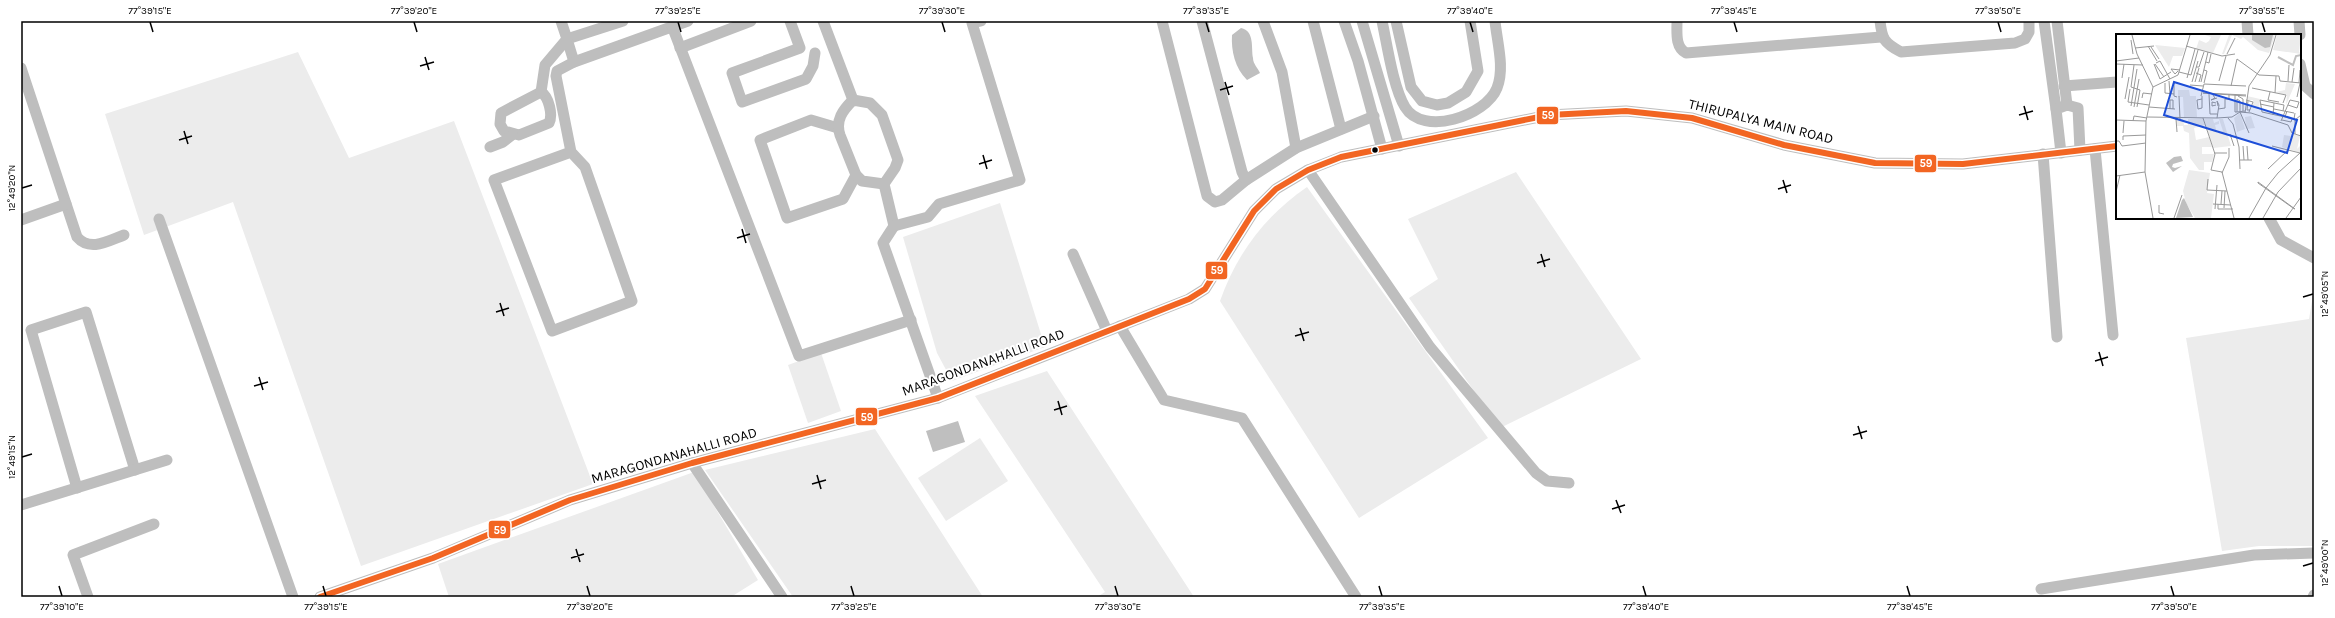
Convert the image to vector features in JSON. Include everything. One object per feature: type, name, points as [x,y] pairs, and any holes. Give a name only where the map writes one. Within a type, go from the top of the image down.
[{"type":"street","points":[[562,21],[574,62]]},
{"type":"street","points":[[541,92],[545,66],[567,39],[623,21]]},
{"type":"street","points":[[571,152],[494,180],[552,331],[632,301],[584,167],[571,152],[556,76],[557,71],[574,62],[688,21]]},
{"type":"street","points":[[680,48],[751,21]]},
{"type":"street","points":[[790,21],[800,48]]},
{"type":"street","points":[[823,21],[853,100]]},
{"type":"street","points":[[938,398],[883,243],[894,226],[928,218],[939,204],[1020,180],[972,23],[981,21]]},
{"type":"street","points":[[1162,21],[1207,196],[1214,202],[1222,200],[1246,180],[1296,148],[1360,120],[1374,116]]},
{"type":"street","points":[[1202,21],[1246,180]]},
{"type":"street","points":[[1263,21],[1282,72],[1296,148]]},
{"type":"street","points":[[1313,21],[1341,128]]},
{"type":"street","points":[[1344,21],[1374,116],[1382,149]]},
{"type":"street","points":[[1362,21],[1399,146]]},
{"type":"street","points":[[1382,21],[1398,88],[1405,107],[1413,116],[1423,121],[1434,122],[1459,118],[1473,113],[1488,103],[1497,88],[1501,70],[1494,21]]},
{"type":"street","points":[[1396,21],[1411,87],[1422,102],[1437,104],[1448,103],[1466,92],[1478,70],[1470,21]]},
{"type":"street","points":[[1677,21],[1678,44],[1681,50],[1686,53],[1881,37]]},
{"type":"street","points":[[1880,21],[1881,37],[1890,46],[1900,52],[2015,43],[2025,39],[2033,22]]},
{"type":"street","points":[[2044,21],[2061,152]]},
{"type":"street","points":[[2057,21],[2067,105]]},
{"type":"street","points":[[2247,21],[2248,34]]},
{"type":"street","points":[[2299,21],[2300,34]]},
{"type":"street","points":[[672,26],[799,356],[911,320]]},
{"type":"street","points":[[815,53],[813,66],[806,79],[742,102],[732,73],[800,48],[815,53],[833,47]]},
{"type":"street","points":[[21,68],[77,237],[82,244],[90,246],[124,235]]},
{"type":"street","points":[[2301,68],[2305,86],[2314,94]]},
{"type":"street","points":[[2064,86],[2116,82]]},
{"type":"street","points":[[541,92],[544,94],[550,111],[549,123],[519,135],[512,135],[504,131],[500,124],[501,113],[541,92]]},
{"type":"street","points":[[853,100],[841,112],[838,128],[856,175],[862,181],[884,184]]},
{"type":"street","points":[[853,100],[870,103],[882,115],[898,160],[895,168],[884,184],[894,226]]},
{"type":"street","points":[[2056,109],[2067,105],[2078,108],[2080,150]]},
{"type":"street","name":"THIRUPALYA MAIN ROAD","points":[[1399,146],[1549,115],[1626,111],[1692,118],[1784,145],[1875,163],[1962,164],[2116,146]]},
{"type":"street","points":[[838,128],[811,120],[760,140],[787,218],[843,199],[856,175]]},
{"type":"street","points":[[490,146],[503,142],[512,135]]},
{"type":"street","name":"MARAGONDANAHALLI ROAD","points":[[320,597],[432,558],[570,500],[692,463],[938,398],[1189,299],[1205,288],[1254,211],[1276,189],[1308,170],[1341,157],[1399,146]]},
{"type":"street","points":[[2095,149],[2113,335]]},
{"type":"street","points":[[2043,154],[2057,337]]},
{"type":"street","points":[[1308,170],[1430,347],[1536,473],[1547,481],[1569,483]]},
{"type":"street","points":[[21,220],[66,204]]},
{"type":"street","points":[[159,219],[293,597]]},
{"type":"street","points":[[2270,219],[2281,240],[2314,258]]},
{"type":"street","points":[[1073,254],[1107,331]]},
{"type":"street","points":[[77,488],[30,330],[79,314],[86,312],[135,470]]},
{"type":"street","points":[[1120,326],[1164,400],[1242,418],[1354,594],[1342,597]]},
{"type":"street","points":[[21,505],[168,460]]},
{"type":"street","points":[[692,463],[782,597]]},
{"type":"street","points":[[88,597],[73,555],[154,524]]},
{"type":"street","points":[[2041,590],[2254,555],[2314,553]]},
{"type":"shaded area","points":[[1241,28],[1248,33],[1252,40],[1253,60],[1260,73],[1247,80],[1239,70],[1232,47],[1232,35]]},
{"type":"shaded area","points":[[298,52],[349,158],[454,121],[593,484],[361,566],[233,202],[144,235],[105,114]]},
{"type":"shaded area","points":[[1516,172],[1641,359],[1500,428],[1409,298],[1438,279],[1408,219]]},
{"type":"shaded area","points":[[1307,187],[1488,438],[1359,518],[1220,301],[1235,267],[1254,237],[1278,210]]},
{"type":"shaded area","points":[[1000,203],[1045,347],[952,381],[937,353],[903,237]]},
{"type":"shaded area","points":[[2314,289],[2314,546],[2259,546],[2222,551],[2186,338],[2309,319]]},
{"type":"shaded area","points":[[821,353],[841,411],[808,423],[788,365]]},
{"type":"shaded area","points":[[1047,371],[1194,597],[1097,597],[1105,592],[975,396]]},
{"type":"shaded area","points":[[958,421],[965,442],[933,452],[926,431]]},
{"type":"shaded area","points":[[875,429],[983,597],[793,597],[705,470]]},
{"type":"shaded area","points":[[980,438],[1008,481],[946,521],[918,478]]},
{"type":"shaded area","points":[[694,472],[758,580],[731,597],[449,597],[438,564]]},
{"type":"transit line","name":"59","points":[[320,597],[433,558],[570,500],[692,463],[938,398],[1189,299],[1205,289],[1254,211],[1276,189],[1308,170],[1341,157],[1549,115],[1626,111],[1692,118],[1784,145],[1875,163],[1963,164],[2116,146]]}]
